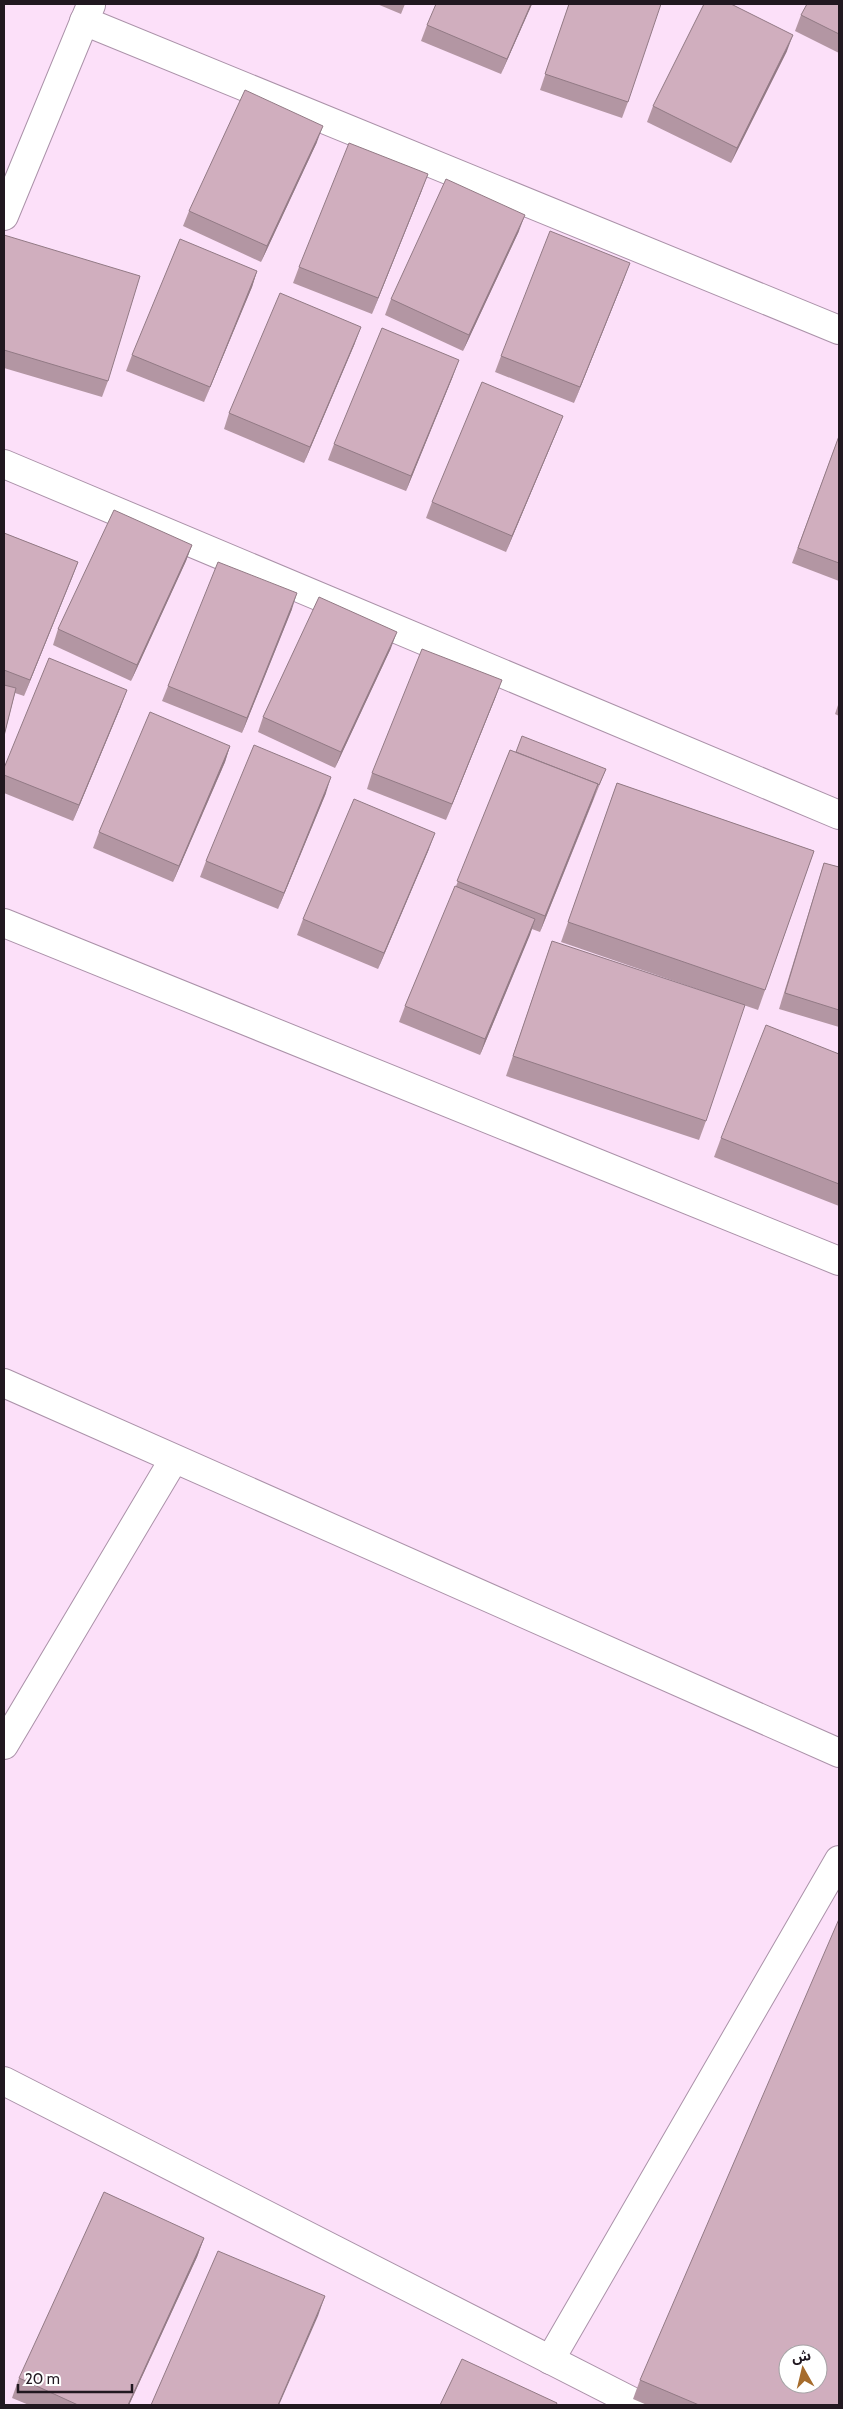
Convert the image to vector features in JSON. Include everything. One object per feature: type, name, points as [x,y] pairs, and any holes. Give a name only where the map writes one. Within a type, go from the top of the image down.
[{"type":"street","points":[[4,216],[88,13],[839,330]]},
{"type":"street","points":[[4,464],[839,815]]},
{"type":"street","points":[[4,923],[839,1262]]},
{"type":"street","points":[[4,1383],[839,1753]]},
{"type":"street","points":[[4,1745],[174,1459]]},
{"type":"street","points":[[550,2360],[839,1860]]},
{"type":"street","points":[[4,2081],[639,2405]]},
{"type":"building","points":[[436,4],[531,4],[507,59],[427,25]]},
{"type":"building","points":[[569,4],[661,4],[628,102],[545,74]]},
{"type":"building","points":[[704,4],[731,4],[793,35],[737,148],[653,106]]},
{"type":"building","points":[[807,4],[839,4],[839,34],[801,15]]},
{"type":"building","points":[[245,90],[323,126],[267,246],[189,211]]},
{"type":"building","points":[[349,143],[428,174],[378,298],[299,267]]},
{"type":"building","points":[[446,179],[525,215],[469,335],[391,299]]},
{"type":"building","points":[[550,231],[630,263],[580,387],[501,356]]},
{"type":"building","points":[[4,235],[140,276],[108,381],[4,350]]},
{"type":"building","points":[[180,239],[257,271],[210,387],[132,355]]},
{"type":"building","points":[[280,293],[361,327],[310,447],[229,413]]},
{"type":"building","points":[[382,328],[459,360],[411,476],[334,444]]},
{"type":"building","points":[[482,382],[563,416],[512,536],[432,502]]},
{"type":"building","points":[[839,436],[839,563],[798,548]]},
{"type":"building","points":[[114,510],[192,545],[137,665],[58,629]]},
{"type":"building","points":[[4,533],[78,562],[30,680],[4,670]]},
{"type":"building","points":[[218,562],[297,593],[247,718],[168,686]]},
{"type":"building","points":[[319,597],[397,632],[341,752],[263,717]]},
{"type":"building","points":[[422,649],[502,680],[452,804],[372,773]]},
{"type":"building","points":[[49,658],[127,690],[79,805],[4,775],[4,768]]},
{"type":"building","points":[[4,685],[16,688],[4,736]]},
{"type":"building","points":[[150,712],[230,746],[179,866],[99,832]]},
{"type":"building","points":[[522,736],[606,769],[599,785],[516,752]]},
{"type":"building","points":[[254,745],[331,777],[284,893],[206,861]]},
{"type":"building","points":[[510,750],[598,784],[545,916],[457,881]]},
{"type":"building","points":[[617,783],[814,851],[765,990],[568,922]]},
{"type":"building","points":[[354,799],[435,833],[384,953],[303,919]]},
{"type":"building","points":[[824,863],[839,867],[839,1010],[785,993]]},
{"type":"building","points":[[455,886],[535,919],[485,1039],[405,1006]]},
{"type":"building","points":[[552,941],[745,1005],[706,1121],[513,1056]]},
{"type":"building","points":[[766,1025],[839,1054],[839,1184],[721,1138]]},
{"type":"building","points":[[839,1919],[839,2405],[699,2405],[640,2380]]},
{"type":"building","points":[[104,2192],[204,2238],[128,2405],[78,2405],[19,2378]]},
{"type":"building","points":[[218,2251],[325,2296],[278,2405],[151,2405]]},
{"type":"building","points":[[462,2359],[557,2403],[556,2405],[440,2405]]}]
